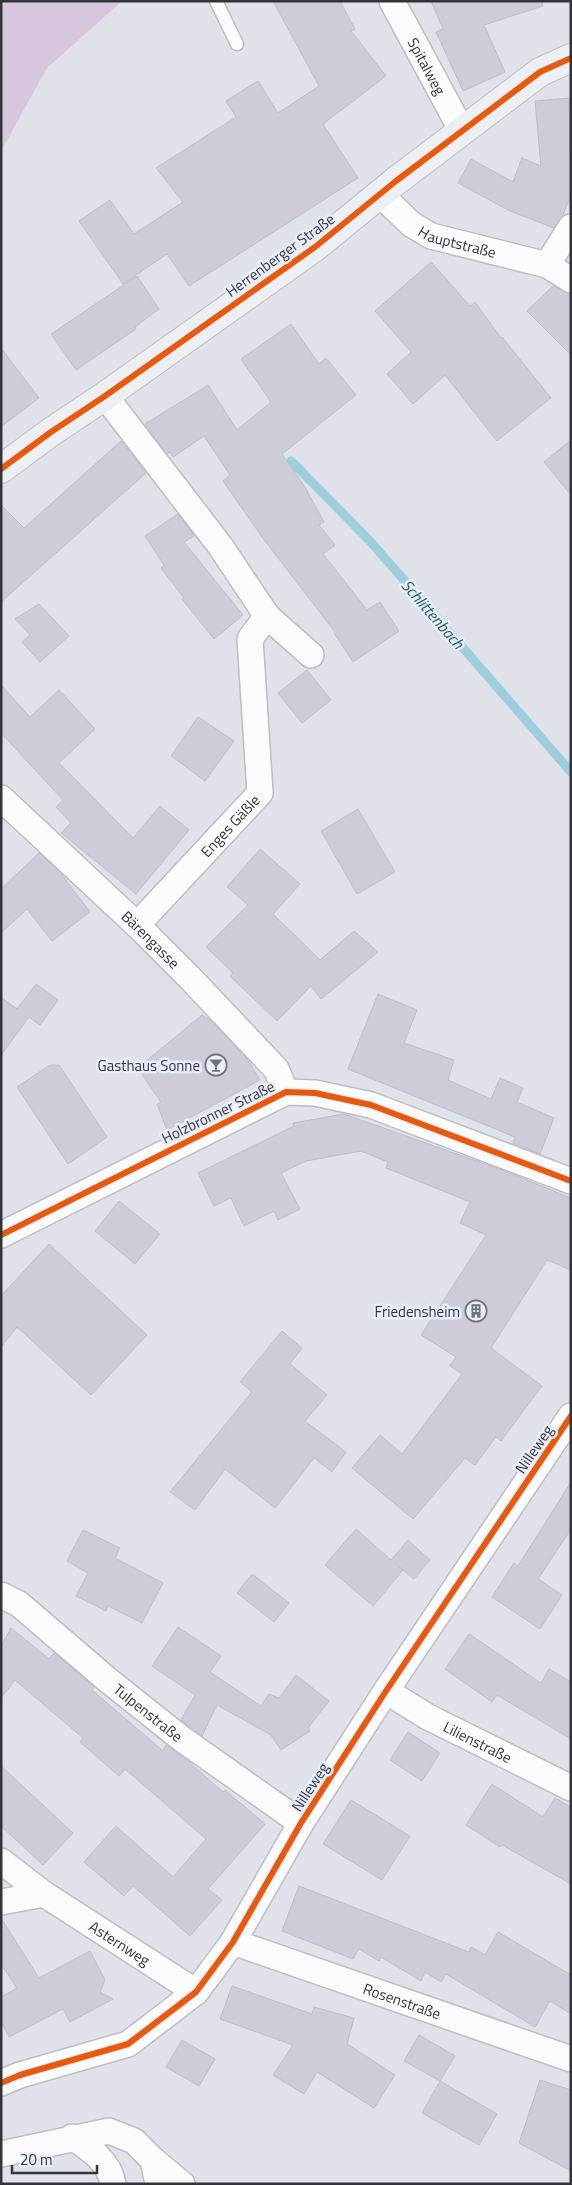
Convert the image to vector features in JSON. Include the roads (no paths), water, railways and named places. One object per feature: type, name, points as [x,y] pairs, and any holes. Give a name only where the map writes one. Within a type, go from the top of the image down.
[{"type":"street","name":"Spitalweg","points":[[392,1],[462,131]]},
{"type":"street","name":"Herrenberger Straße","points":[[1,469],[315,247],[540,72],[571,58]]},
{"type":"street","name":"Hauptstraße","points":[[382,194],[411,224],[431,236],[546,265],[571,280]]},
{"type":"street","points":[[546,265],[571,227]]},
{"type":"street","points":[[106,396],[221,546],[267,616],[311,655]]},
{"type":"street","name":"Enges Gäßle","points":[[137,925],[260,792],[250,638],[267,616]]},
{"type":"street","name":"Bärengasse","points":[[1,798],[137,925],[276,1069],[286,1092]]},
{"type":"street","name":"Holzbronner Straße","points":[[1,1235],[286,1092],[315,1093],[371,1106],[571,1181]]},
{"type":"street","name":"Nilleweg","points":[[1,2083],[20,2075],[128,2044],[196,1992],[233,1942],[301,1823],[386,1692],[568,1427]]},
{"type":"street","name":"Tulpenstraße","points":[[1,1595],[18,1604],[109,1681],[182,1739],[301,1823]]},
{"type":"street","name":"Lilienstraße","points":[[386,1692],[428,1717],[571,1788]]},
{"type":"street","name":"Asternweg","points":[[1,1862],[44,1894],[196,1992]]},
{"type":"street","points":[[1,1902],[44,1894]]},
{"type":"street","name":"Rosenstraße","points":[[233,1942],[571,2059]]},
{"type":"street","points":[[1,2154],[109,2131],[134,2141],[182,2184]]},
{"type":"street","points":[[72,2138],[93,2151],[112,2175],[113,2184]]},
{"type":"street","points":[[153,2160],[158,2184]]},
{"type":"lane","points":[[216,1],[237,44]]},
{"type":"waterway","name":"Schlittenbach","points":[[291,461],[370,541],[571,772]]},
{"type":"place","name":"Gasthaus Sonne","points":[[216,1065]]},
{"type":"place","name":"Friedensheim","points":[[476,1311]]}]
